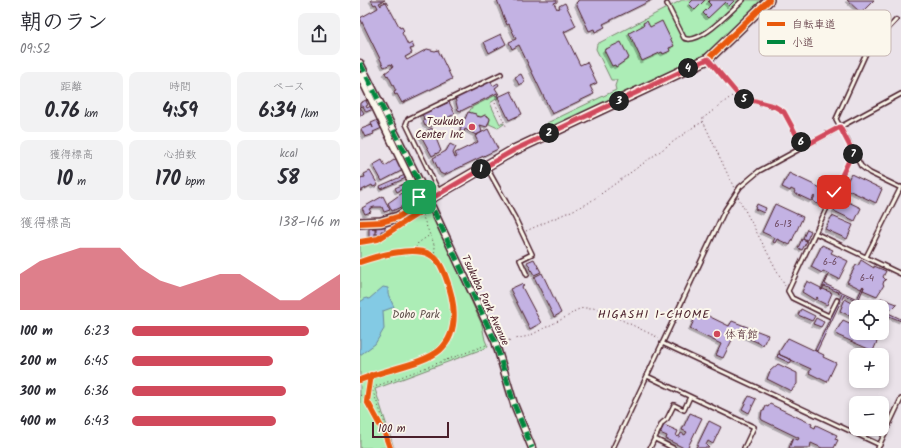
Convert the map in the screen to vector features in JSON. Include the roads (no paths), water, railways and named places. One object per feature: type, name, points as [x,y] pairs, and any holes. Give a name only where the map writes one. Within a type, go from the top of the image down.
[{"type":"street","points":[[360,222],[391,220],[425,203],[486,166],[521,147],[708,59],[769,0]]},
{"type":"street","points":[[360,63],[425,203]]},
{"type":"street","points":[[360,76],[425,203]]},
{"type":"street","name":"Tsukuba Park Avenue","points":[[432,207],[496,342],[514,404],[532,448]]},
{"type":"lane","points":[[667,4],[684,38],[687,40],[701,38],[743,0]]},
{"type":"lane","points":[[891,26],[896,20]]},
{"type":"lane","points":[[864,56],[836,116],[853,152],[865,169],[901,187],[866,257]]},
{"type":"lane","points":[[708,59],[740,97],[774,106],[784,112],[803,147]]},
{"type":"lane","points":[[439,194],[406,124],[408,119],[501,74]]},
{"type":"lane","points":[[613,448],[724,210],[733,196],[752,176],[901,94]]},
{"type":"lane","points":[[837,300],[829,316],[792,298],[788,291],[853,152]]},
{"type":"lane","points":[[486,166],[507,202],[532,254],[520,260],[528,276]]},
{"type":"lane","points":[[816,233],[901,274]]},
{"type":"lane","points":[[663,342],[879,446],[901,399]]},
{"type":"lane","points":[[647,376],[754,427],[744,448]]},
{"type":"lane","points":[[650,448],[662,423],[667,419],[674,405],[684,410],[690,397]]},
{"type":"lane","points":[[654,439],[673,448]]},
{"type":"water","points":[[383,287],[388,288],[388,294],[394,307],[383,311],[384,329],[375,344],[360,355],[360,302],[366,298],[369,299]]},
{"type":"place","name":"Tsukuba Center Inc","points":[[472,127]]},
{"type":"place","name":"体育館","points":[[717,334]]},
{"type":"district","name":"HIGASHI 1-CHOME","points":[[654,314]]},
{"type":"park label","name":"Doho Park","points":[[416,314]]}]
